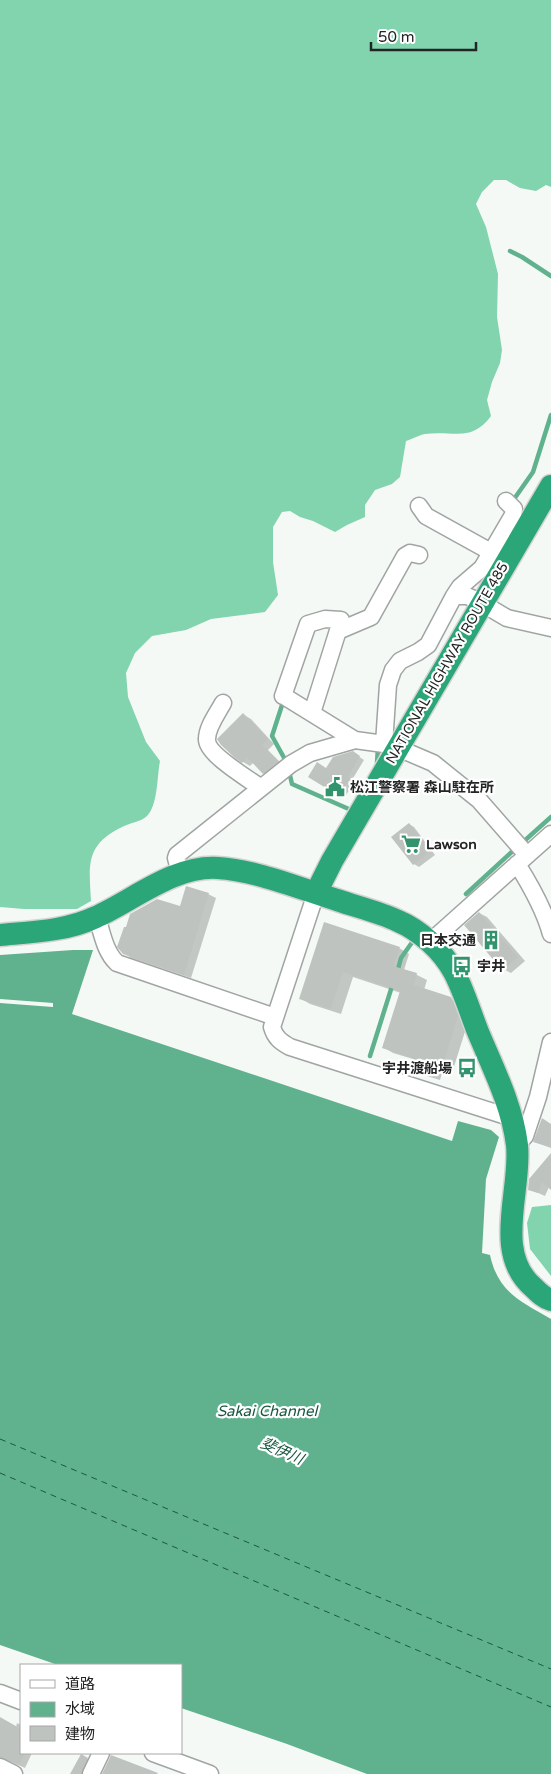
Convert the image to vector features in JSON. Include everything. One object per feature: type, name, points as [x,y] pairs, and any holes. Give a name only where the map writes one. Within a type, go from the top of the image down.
[{"type":"highway","name":"NATIONAL HIGHWAY ROUTE 485","points":[[316,894],[386,744],[551,486]]},
{"type":"highway","points":[[0,935],[57,929],[96,917],[180,873],[216,868],[238,871],[316,894],[398,921],[415,930],[442,954],[454,972],[498,1079],[512,1118],[517,1145],[518,1162],[512,1236],[514,1255],[519,1271],[530,1285],[546,1299],[551,1300]]},
{"type":"street","points":[[386,744],[388,685],[392,670],[400,661],[428,645],[460,587],[482,568],[513,515],[514,509],[506,501]]},
{"type":"street","points":[[419,506],[426,516],[491,552]]},
{"type":"street","points":[[355,740],[285,697],[308,624],[325,619],[340,622],[371,617],[405,556],[410,553],[419,555]]},
{"type":"street","points":[[454,596],[467,596],[474,599]]},
{"type":"street","points":[[490,608],[507,618],[551,628]]},
{"type":"street","points":[[312,713],[340,622]]},
{"type":"street","points":[[223,703],[210,728],[207,743],[219,758],[261,788]]},
{"type":"street","points":[[180,873],[176,858],[177,854],[290,764],[310,753],[355,740],[386,744],[433,763],[478,800],[521,853],[531,885],[548,922],[551,934]]},
{"type":"street","points":[[430,942],[521,853],[551,834]]},
{"type":"street","points":[[316,894],[272,1027],[278,1039],[290,1047],[512,1118]]},
{"type":"street","points":[[96,917],[108,951],[118,963],[275,1018]]},
{"type":"street","points":[[517,1145],[525,1136],[528,1128],[538,1097],[551,1042]]},
{"type":"street","points":[[0,1693],[20,1702]]},
{"type":"street","points":[[90,1774],[100,1754]]},
{"type":"street","points":[[156,1754],[210,1774]]},
{"type":"street","points":[[0,1767],[14,1774]]},
{"type":"shaded area","points":[[0,0],[551,0],[551,187],[546,185],[536,191],[520,188],[506,180],[494,180],[482,192],[476,204],[486,227],[498,274],[497,317],[502,350],[500,363],[487,400],[491,416],[484,424],[469,433],[425,434],[406,441],[400,477],[392,484],[375,490],[365,505],[365,517],[335,532],[290,511],[282,512],[273,527],[273,562],[278,595],[265,612],[211,619],[186,630],[152,636],[135,653],[126,673],[128,697],[146,742],[160,761],[155,798],[151,811],[147,816],[110,834],[95,849],[90,867],[91,901],[77,909],[0,907]]},
{"type":"shaded area","points":[[551,1205],[551,1276],[530,1249],[527,1223],[532,1207]]},
{"type":"water","name":"Sakai Channel","points":[[93,950],[72,1014],[452,1141],[458,1121],[491,1130],[499,1137],[486,1179],[482,1253],[490,1255],[499,1278],[512,1294],[520,1301],[551,1319],[551,1774],[367,1774],[287,1744],[182,1708],[182,1664],[55,1664],[0,1645],[0,955]]},
{"type":"pier","points":[[0,999],[53,1003],[53,1007],[0,1003]]},
{"type":"building","points":[[243,713],[268,739],[262,745],[278,761],[263,774],[247,757],[242,763],[235,758],[217,739]]},
{"type":"building","points":[[353,751],[360,756],[339,796],[308,777],[317,762],[326,768],[333,757]]},
{"type":"building","name":"Lawson","points":[[409,823],[431,851],[413,865],[391,837]]},
{"type":"building","points":[[186,886],[209,893],[184,975],[123,954],[117,947],[130,914],[157,899],[180,906]]},
{"type":"building","name":"日本交通","points":[[479,912],[518,957],[502,970],[464,925]]},
{"type":"building","points":[[324,922],[400,947],[393,966],[417,973],[414,985],[451,997],[458,1016],[442,1068],[433,1065],[430,1075],[408,1069],[412,1058],[382,1048],[400,991],[343,972],[331,1009],[299,999]]},
{"type":"building","points":[[542,1118],[551,1124],[551,1147],[533,1142]]},
{"type":"building","points":[[551,1153],[551,1190],[542,1182],[538,1193],[528,1190],[529,1179]]},
{"type":"building","points":[[0,1717],[20,1728],[20,1754],[24,1754],[19,1765],[0,1757]]},
{"type":"building","points":[[81,1754],[88,1758],[81,1774],[70,1774]]},
{"type":"building","points":[[111,1755],[158,1773],[102,1774]]},
{"type":"waterway","points":[[510,251],[551,276]]},
{"type":"waterway","points":[[512,502],[533,472],[551,415]]},
{"type":"waterway","points":[[284,699],[272,736],[287,763]]},
{"type":"waterway","points":[[377,763],[378,747]]},
{"type":"waterway","points":[[289,771],[292,784],[351,810]]},
{"type":"waterway","points":[[522,843],[551,817]]},
{"type":"waterway","points":[[466,894],[516,848]]},
{"type":"waterway","points":[[397,973],[401,958],[413,941]]},
{"type":"waterway","points":[[370,1056],[393,983]]},
{"type":"ferry route","points":[[0,1439],[551,1669]]},
{"type":"ferry route","points":[[0,1473],[551,1707]]},
{"type":"place","name":"松江警察署 森山駐在所","points":[[335,787]]},
{"type":"place","name":"Lawson","points":[[411,844]]},
{"type":"place","name":"日本交通","points":[[491,940]]},
{"type":"place","name":"宇井","points":[[462,966]]},
{"type":"place","name":"宇井渡船場","points":[[467,1068]]},
{"type":"water label","name":"斐伊川","points":[[282,1451]]}]
